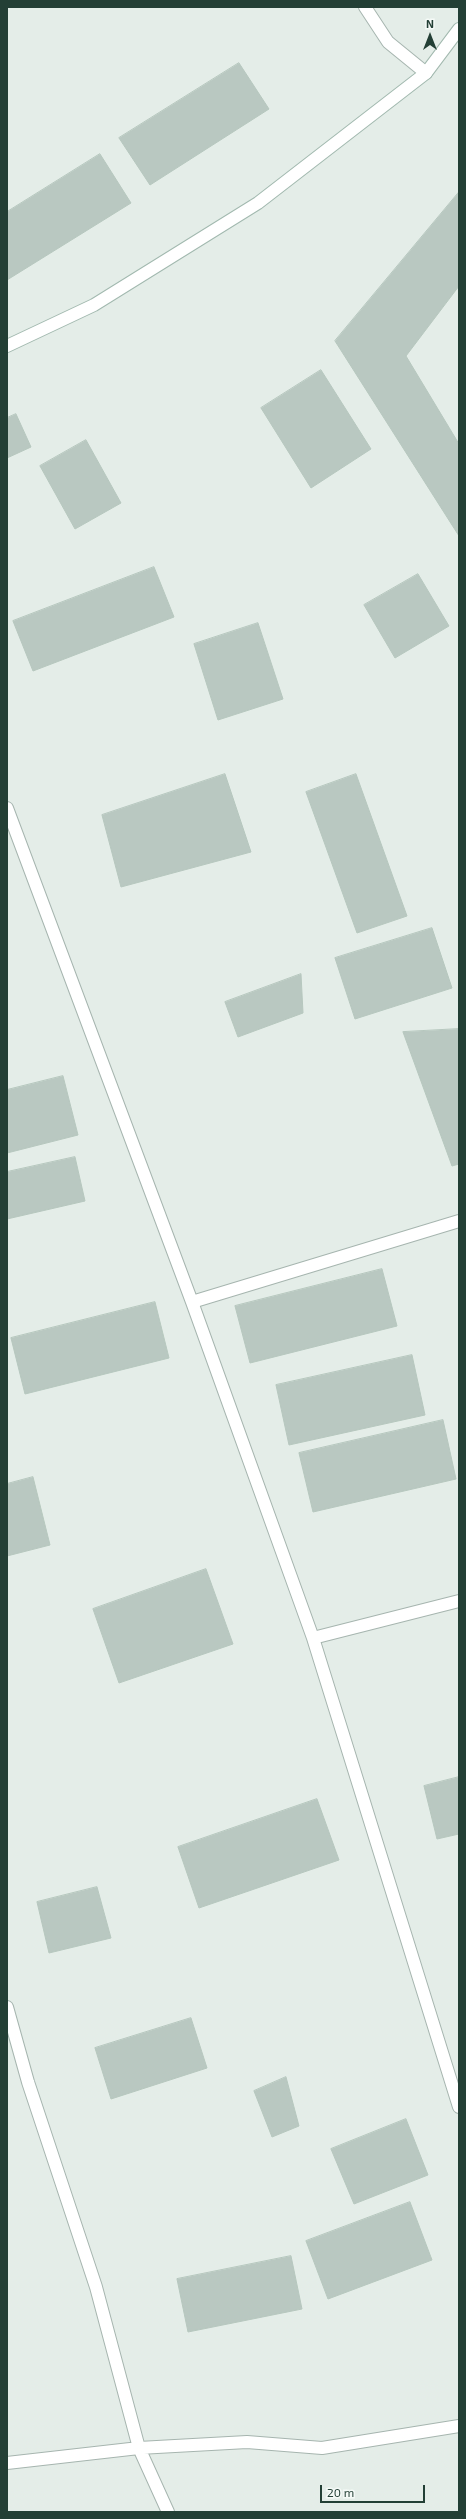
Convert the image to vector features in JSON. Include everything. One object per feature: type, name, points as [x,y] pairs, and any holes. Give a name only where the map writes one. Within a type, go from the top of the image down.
[{"type":"street","points":[[365,7],[388,42],[426,73]]},
{"type":"street","points":[[7,346],[94,306],[258,203],[426,73],[459,29]]},
{"type":"street","points":[[7,808],[192,1302],[313,1638],[459,2107]]},
{"type":"street","points":[[192,1302],[459,1221]]},
{"type":"street","points":[[313,1638],[459,1601]]},
{"type":"street","points":[[7,2007],[28,2082],[96,2287],[139,2448],[168,2512]]},
{"type":"street","points":[[7,2463],[139,2448],[247,2442],[322,2448],[459,2426]]},
{"type":"building","points":[[239,63],[269,109],[150,185],[119,138]]},
{"type":"building","points":[[100,154],[131,203],[7,280],[7,212]]},
{"type":"building","points":[[459,192],[459,286],[406,356],[459,444],[459,536],[335,341]]},
{"type":"building","points":[[321,370],[371,449],[311,488],[261,408]]},
{"type":"building","points":[[16,414],[31,447],[7,458],[7,418]]},
{"type":"building","points":[[86,440],[121,503],[75,529],[40,466]]},
{"type":"building","points":[[154,567],[174,617],[33,671],[13,621]]},
{"type":"building","points":[[418,574],[449,626],[395,658],[364,605]]},
{"type":"building","points":[[258,623],[283,699],[218,720],[194,644]]},
{"type":"building","points":[[225,774],[251,852],[121,887],[102,815]]},
{"type":"building","points":[[356,774],[407,916],[357,933],[306,792]]},
{"type":"building","points":[[432,928],[452,988],[355,1019],[335,958]]},
{"type":"building","points":[[301,974],[303,1013],[238,1037],[225,1002]]},
{"type":"building","points":[[459,1029],[459,1164],[452,1166],[403,1032]]},
{"type":"building","points":[[63,1076],[78,1135],[7,1153],[7,1090]]},
{"type":"building","points":[[75,1157],[85,1201],[7,1219],[7,1172]]},
{"type":"building","points":[[382,1269],[397,1326],[250,1363],[235,1306]]},
{"type":"building","points":[[155,1302],[169,1358],[25,1394],[11,1338]]},
{"type":"building","points":[[412,1355],[425,1415],[289,1445],[276,1385]]},
{"type":"building","points":[[443,1420],[456,1479],[313,1512],[299,1453]]},
{"type":"building","points":[[33,1477],[50,1545],[7,1556],[7,1484]]},
{"type":"building","points":[[206,1569],[233,1644],[119,1683],[93,1609]]},
{"type":"building","points":[[459,1777],[459,1834],[437,1839],[424,1786]]},
{"type":"building","points":[[317,1799],[339,1860],[199,1908],[178,1847]]},
{"type":"building","points":[[97,1887],[111,1938],[49,1953],[37,1902]]},
{"type":"building","points":[[191,2018],[207,2068],[111,2099],[95,2048]]},
{"type":"building","points":[[286,2077],[299,2126],[272,2137],[254,2091]]},
{"type":"building","points":[[406,2119],[428,2175],[354,2204],[331,2149]]},
{"type":"building","points":[[410,2202],[432,2260],[328,2299],[306,2241]]},
{"type":"building","points":[[291,2256],[302,2309],[188,2332],[177,2279]]}]
